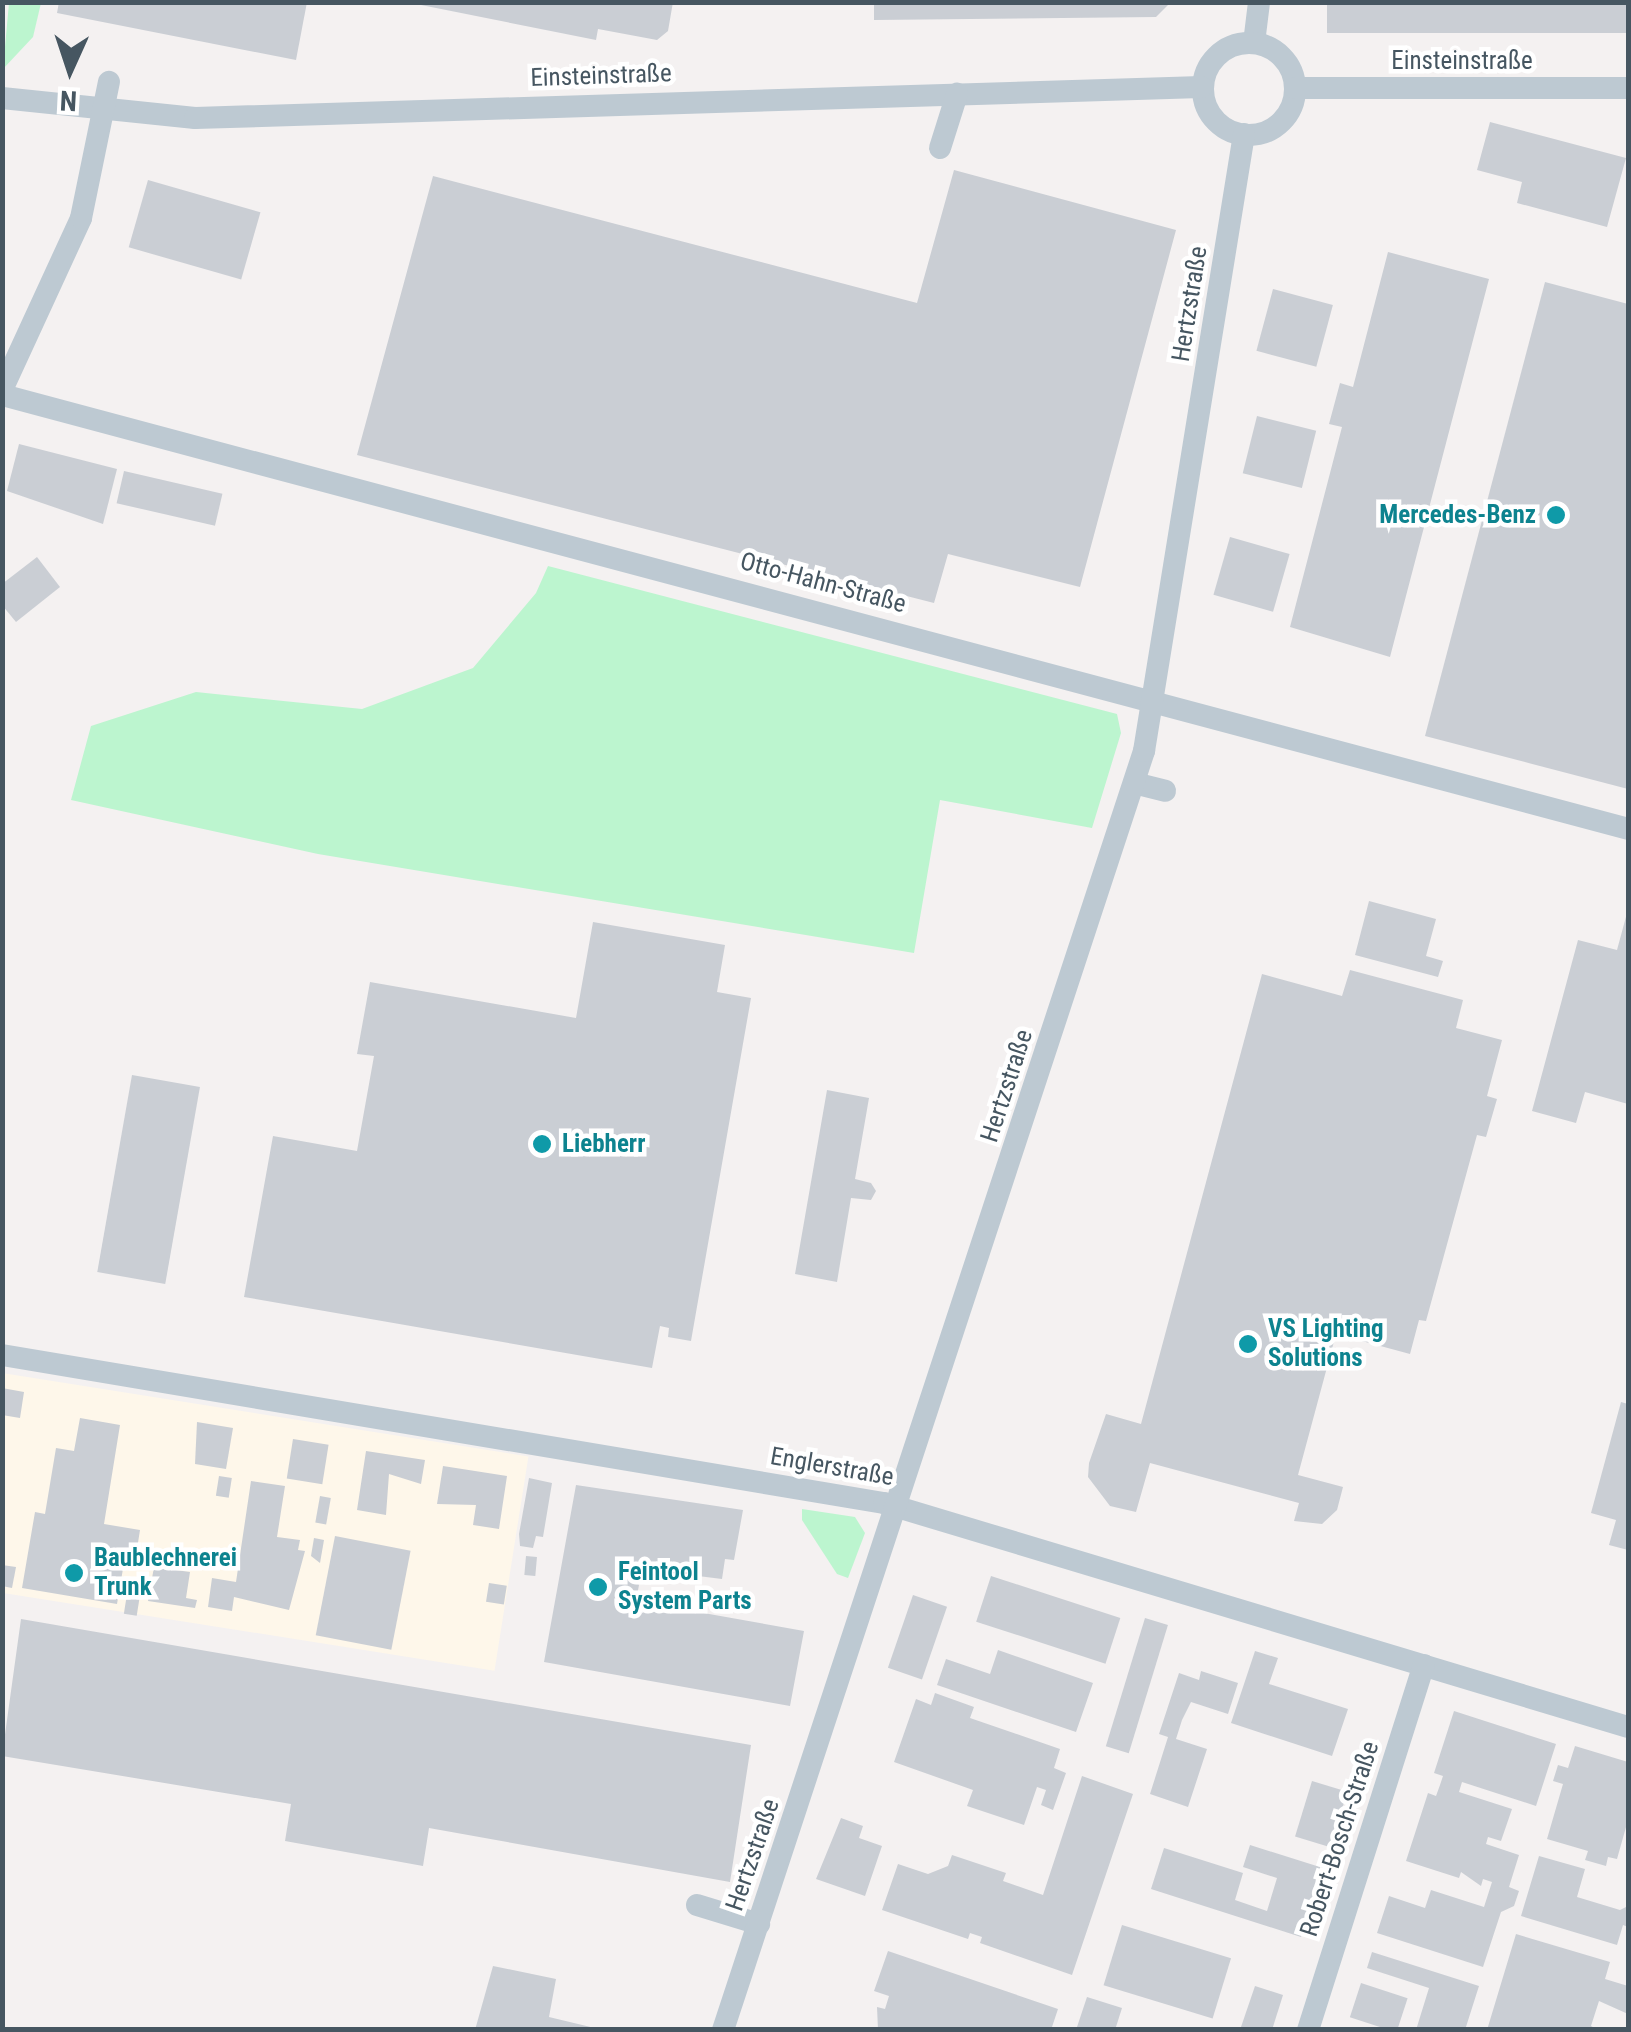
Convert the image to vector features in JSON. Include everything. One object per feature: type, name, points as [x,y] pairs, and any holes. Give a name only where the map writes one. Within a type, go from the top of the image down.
[{"type":"street","points":[[1254,43],[1259,2]]},
{"type":"street","points":[[1254,43],[1287,63],[1295,88],[1292,104],[1274,128],[1244,134],[1210,113],[1202,87],[1205,72],[1224,49],[1254,43]]},
{"type":"street","points":[[2,392],[81,218],[109,82]]},
{"type":"street","name":"Einsteinstraße","points":[[2,98],[104,112],[302,116],[1202,87]]},
{"type":"street","name":"Einsteinstraße","points":[[1295,88],[1628,88]]},
{"type":"street","points":[[940,148],[957,94]]},
{"type":"street","name":"Hertzstraße","points":[[723,2030],[899,1508],[1134,783],[1155,702],[1244,134]]},
{"type":"street","name":"Otto-Hahn-Straße","points":[[2,392],[1628,828]]},
{"type":"street","points":[[1134,783],[1164,791]]},
{"type":"street","name":"Englerstraße","points":[[2,1355],[899,1508],[1628,1727]]},
{"type":"street","points":[[1338,1641],[1345,1617]]},
{"type":"street","name":"Robert-Bosch-Straße","points":[[1308,2030],[1424,1665]]},
{"type":"street","points":[[697,1905],[759,1924]]},
{"type":"shaded area","points":[[2,1373],[528,1456],[494,1671],[2,1593]]},
{"type":"green space","points":[[9,3],[41,3],[33,37],[3,69]]},
{"type":"green space","points":[[548,566],[1117,714],[1121,733],[1092,828],[940,800],[914,953],[318,854],[71,800],[91,726],[196,692],[362,709],[473,668],[536,593]]},
{"type":"green space","points":[[802,1509],[855,1517],[865,1533],[848,1578],[837,1574],[802,1520]]},
{"type":"building","points":[[59,2],[307,2],[296,60],[57,13]]},
{"type":"building","points":[[406,2],[673,2],[668,31],[657,40],[598,29],[596,40]]},
{"type":"building","points":[[874,2],[1171,2],[1156,17],[874,20]]},
{"type":"building","points":[[1327,2],[1628,2],[1628,33],[1327,33]]},
{"type":"building","points":[[1490,122],[1626,158],[1607,227],[1517,203],[1522,182],[1477,170]]},
{"type":"building","points":[[954,170],[1176,230],[1080,587],[948,554],[934,603],[357,455],[433,176],[917,303]]},
{"type":"building","points":[[148,180],[260,212],[241,280],[129,247]]},
{"type":"building","points":[[1388,252],[1489,279],[1390,657],[1290,627],[1342,427],[1329,424],[1340,383],[1353,387]]},
{"type":"building","name":"Mercedes-Benz","points":[[1545,282],[1628,304],[1628,789],[1425,736]]},
{"type":"building","points":[[1273,289],[1333,305],[1316,367],[1256,351]]},
{"type":"building","points":[[1257,416],[1316,431],[1302,488],[1243,473]]},
{"type":"building","points":[[19,444],[117,469],[103,524],[7,491]]},
{"type":"building","points":[[124,471],[222,494],[215,526],[117,503]]},
{"type":"building","points":[[1230,537],[1290,554],[1273,612],[1213,595]]},
{"type":"building","points":[[37,557],[60,587],[16,622],[2,605],[2,584]]},
{"type":"building","points":[[1369,901],[1436,919],[1426,956],[1443,961],[1438,977],[1355,955]]},
{"type":"building","points":[[1627,913],[1628,1104],[1585,1092],[1576,1123],[1532,1111],[1578,940],[1617,950]]},
{"type":"building","name":"Liebherr","points":[[593,922],[725,945],[717,992],[751,998],[691,1341],[668,1337],[669,1328],[660,1326],[652,1368],[244,1297],[273,1136],[357,1151],[374,1056],[357,1054],[370,982],[576,1018]]},
{"type":"building","points":[[1350,970],[1463,1000],[1456,1028],[1502,1040],[1487,1096],[1497,1099],[1486,1137],[1477,1135],[1426,1321],[1419,1320],[1410,1354],[1336,1334],[1298,1475],[1343,1487],[1337,1510],[1322,1524],[1294,1521],[1299,1503],[1150,1463],[1136,1512],[1110,1506],[1088,1477],[1089,1463],[1106,1414],[1141,1424],[1262,974],[1342,996]]},
{"type":"building","points":[[132,1075],[200,1087],[165,1284],[97,1272]]},
{"type":"building","points":[[827,1090],[869,1098],[855,1179],[871,1183],[876,1191],[871,1200],[851,1198],[837,1282],[795,1274]]},
{"type":"building","points":[[2,1388],[24,1392],[20,1418],[2,1415]]},
{"type":"building","points":[[1621,1402],[1628,1404],[1628,1550],[1609,1545],[1616,1520],[1591,1513]]},
{"type":"building","points":[[80,1418],[120,1425],[104,1524],[140,1530],[137,1549],[125,1557],[117,1604],[22,1588],[35,1512],[45,1514],[56,1448],[74,1451]]},
{"type":"building","points":[[197,1422],[233,1428],[226,1469],[195,1464]]},
{"type":"building","points":[[293,1439],[329,1445],[322,1484],[287,1479]]},
{"type":"building","points":[[366,1451],[425,1460],[421,1484],[389,1474],[386,1515],[357,1510]]},
{"type":"building","points":[[443,1466],[507,1476],[499,1529],[473,1525],[476,1505],[437,1504]]},
{"type":"building","points":[[219,1476],[232,1478],[229,1498],[216,1496]]},
{"type":"building","points":[[529,1478],[552,1483],[543,1537],[536,1536],[533,1548],[520,1546],[519,1534]]},
{"type":"building","points":[[251,1481],[285,1486],[277,1537],[300,1540],[298,1550],[305,1551],[289,1610],[234,1597],[232,1611],[208,1607],[212,1578],[236,1582]]},
{"type":"building","name":"Feintool System Parts","points":[[576,1485],[743,1510],[734,1560],[725,1559],[722,1579],[642,1569],[636,1601],[804,1631],[790,1706],[544,1662]]},
{"type":"building","points":[[320,1496],[331,1498],[326,1524],[315,1523]]},
{"type":"building","points":[[335,1536],[411,1551],[391,1650],[316,1635]]},
{"type":"building","points":[[314,1538],[324,1540],[320,1563],[311,1556]]},
{"type":"building","points":[[526,1556],[537,1557],[535,1576],[524,1575]]},
{"type":"building","points":[[2,1565],[16,1567],[12,1588],[2,1586]]},
{"type":"building","points":[[154,1567],[190,1572],[186,1598],[197,1600],[195,1608],[148,1601]]},
{"type":"building","points":[[991,1576],[1120,1618],[1106,1664],[976,1622]]},
{"type":"building","points":[[489,1583],[507,1586],[504,1605],[486,1602]]},
{"type":"building","points":[[127,1594],[140,1596],[137,1616],[124,1614]]},
{"type":"building","points":[[913,1595],[947,1607],[922,1680],[888,1668]]},
{"type":"building","points":[[1145,1618],[1168,1625],[1129,1753],[1106,1746]]},
{"type":"building","points":[[21,1619],[751,1745],[730,1882],[429,1828],[423,1866],[285,1841],[291,1804],[2,1756]]},
{"type":"building","points":[[998,1650],[1093,1683],[1076,1732],[937,1685],[946,1659],[990,1674]]},
{"type":"building","points":[[1255,1651],[1278,1658],[1269,1684],[1348,1709],[1332,1756],[1231,1723]]},
{"type":"building","points":[[1201,1671],[1238,1683],[1228,1714],[1191,1702],[1182,1720],[1176,1739],[1207,1749],[1188,1807],[1150,1794],[1168,1737],[1159,1734],[1179,1673],[1199,1680]]},
{"type":"building","points":[[935,1693],[974,1707],[970,1718],[1060,1749],[1054,1768],[1066,1773],[1053,1810],[1041,1805],[1046,1790],[1037,1787],[1024,1825],[967,1806],[973,1790],[894,1762],[916,1699],[931,1705]]},
{"type":"building","points":[[1454,1711],[1556,1744],[1536,1806],[1462,1782],[1459,1792],[1512,1809],[1501,1841],[1488,1837],[1486,1844],[1519,1855],[1509,1887],[1519,1891],[1514,1906],[1501,1912],[1483,1967],[1377,1933],[1389,1896],[1425,1908],[1431,1890],[1484,1907],[1492,1882],[1483,1879],[1481,1886],[1461,1872],[1459,1878],[1406,1861],[1428,1793],[1436,1796],[1443,1776],[1434,1773]]},
{"type":"building","points":[[1575,1746],[1628,1762],[1628,1820],[1617,1859],[1608,1857],[1606,1866],[1585,1860],[1588,1851],[1547,1839],[1563,1784],[1553,1781],[1558,1765],[1568,1768]]},
{"type":"building","points":[[1082,1776],[1133,1794],[1072,1975],[980,1943],[982,1937],[970,1933],[968,1939],[882,1910],[898,1864],[928,1874],[948,1866],[952,1855],[1006,1873],[1003,1881],[1043,1895]]},
{"type":"building","points":[[1312,1781],[1347,1792],[1330,1847],[1295,1836]]},
{"type":"building","points":[[841,1818],[863,1826],[859,1838],[882,1846],[865,1896],[816,1879]]},
{"type":"building","points":[[1250,1845],[1323,1868],[1301,1937],[1151,1889],[1164,1848],[1243,1873],[1235,1900],[1267,1911],[1277,1878],[1243,1867]]},
{"type":"building","points":[[1539,1856],[1585,1869],[1577,1897],[1620,1910],[1628,1906],[1628,1927],[1623,1925],[1617,1945],[1521,1916]]},
{"type":"building","points":[[1122,1925],[1231,1958],[1213,2019],[1104,1985]]},
{"type":"building","points":[[1516,1934],[1610,1962],[1605,1979],[1628,1986],[1628,2014],[1599,2001],[1591,2026],[1598,2030],[1487,2030]]},
{"type":"building","points":[[888,1951],[1058,2009],[1051,2030],[878,2030],[877,2007],[885,2009],[889,1996],[874,1991]]},
{"type":"building","points":[[1372,1952],[1479,1986],[1465,2030],[1416,2030],[1429,1988],[1367,1968]]},
{"type":"building","points":[[493,1966],[556,1979],[549,2017],[603,2030],[475,2030]]},
{"type":"building","points":[[1361,1983],[1408,1998],[1397,2030],[1350,2017]]},
{"type":"building","points":[[1255,1986],[1283,1995],[1272,2030],[1241,2027]]},
{"type":"building","points":[[1087,1997],[1122,2008],[1115,2030],[1076,2030]]},
{"type":"place","name":"Mercedes-Benz","points":[[1556,515]]},
{"type":"place","name":"Liebherr","points":[[542,1144]]},
{"type":"place","name":"VS Lighting Solutions","points":[[1248,1344]]},
{"type":"place","name":"Baublechnerei Trunk","points":[[74,1573]]},
{"type":"place","name":"Feintool System Parts","points":[[598,1587]]}]
